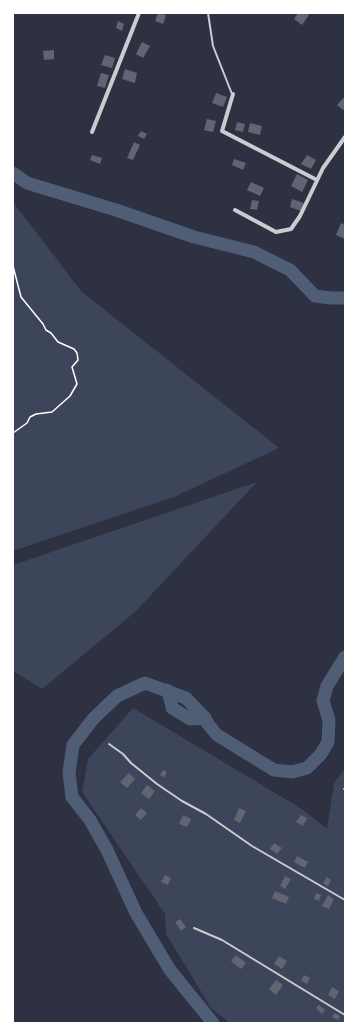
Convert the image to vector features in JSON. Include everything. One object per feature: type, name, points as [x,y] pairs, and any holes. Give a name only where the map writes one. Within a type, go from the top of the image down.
[{"type":"street","points":[[92,132],[139,13]]},
{"type":"street","points":[[232,94],[222,131],[317,180]]},
{"type":"street","points":[[235,210],[276,232],[291,229],[300,216],[322,168],[345,137]]},
{"type":"lane","points":[[208,13],[213,46],[232,94]]},
{"type":"lane","points":[[109,744],[123,754],[130,763],[182,801],[206,814],[252,846],[345,900]]},
{"type":"lane","points":[[194,928],[222,940],[345,1015]]},
{"type":"path","points":[[13,266],[21,297],[46,330],[51,333],[58,342],[74,349],[77,352],[78,360],[72,367],[77,384],[70,396],[52,412],[36,414],[30,417],[27,423],[13,432]]},
{"type":"shaded area","points":[[13,202],[81,291],[279,448],[174,497],[13,551]]},
{"type":"shaded area","points":[[257,482],[135,612],[42,689],[13,671],[13,565]]},
{"type":"shaded area","points":[[133,708],[302,809],[327,829],[334,783],[345,768],[345,1023],[230,1023],[211,1008],[166,934],[165,914],[82,792],[88,759]]},
{"type":"building","points":[[158,13],[166,15],[163,24],[155,21]]},
{"type":"building","points":[[298,13],[307,13],[309,15],[302,25],[294,19]]},
{"type":"building","points":[[118,21],[124,24],[122,31],[116,28]]},
{"type":"building","points":[[142,42],[150,46],[143,58],[136,54]]},
{"type":"building","points":[[54,50],[54,59],[44,60],[43,51]]},
{"type":"building","points":[[105,55],[115,58],[112,68],[101,65]]},
{"type":"building","points":[[125,69],[137,73],[135,83],[122,79]]},
{"type":"building","points":[[101,73],[109,75],[105,88],[97,86]]},
{"type":"building","points":[[216,93],[227,97],[223,107],[212,103]]},
{"type":"building","points":[[345,96],[345,108],[343,110],[337,105]]},
{"type":"building","points":[[207,119],[216,121],[213,132],[204,130]]},
{"type":"building","points":[[237,122],[245,124],[243,132],[235,130]]},
{"type":"building","points":[[250,123],[262,126],[260,135],[248,132]]},
{"type":"building","points":[[141,131],[147,134],[144,139],[138,136]]},
{"type":"building","points":[[134,142],[140,145],[133,160],[127,158]]},
{"type":"building","points":[[92,155],[102,158],[100,164],[90,160]]},
{"type":"building","points":[[307,155],[316,160],[311,169],[301,164]]},
{"type":"building","points":[[234,159],[246,163],[243,170],[232,165]]},
{"type":"building","points":[[297,174],[308,180],[302,192],[291,186]]},
{"type":"building","points":[[251,182],[264,188],[260,196],[247,190]]},
{"type":"building","points":[[292,199],[304,203],[301,211],[290,207]]},
{"type":"building","points":[[252,200],[259,201],[257,210],[250,209]]},
{"type":"building","points":[[341,223],[345,225],[345,239],[336,235]]},
{"type":"building","points":[[163,770],[167,772],[164,778],[160,775]]},
{"type":"building","points":[[129,773],[135,779],[127,788],[120,782]]},
{"type":"building","points":[[147,785],[155,791],[149,799],[141,793]]},
{"type":"building","points":[[141,808],[147,813],[141,820],[135,815]]},
{"type":"building","points":[[239,808],[246,811],[240,823],[234,820]]},
{"type":"building","points":[[183,815],[191,819],[187,827],[179,824]]},
{"type":"building","points":[[301,815],[307,818],[303,826],[296,822]]},
{"type":"building","points":[[274,843],[282,848],[277,854],[270,849]]},
{"type":"building","points":[[297,856],[308,862],[305,868],[294,862]]},
{"type":"building","points":[[165,875],[171,878],[168,885],[161,882]]},
{"type":"building","points":[[285,876],[291,879],[285,889],[280,886]]},
{"type":"building","points":[[327,877],[331,880],[328,886],[323,883]]},
{"type":"building","points":[[275,891],[289,897],[286,904],[272,898]]},
{"type":"building","points":[[316,893],[321,895],[319,901],[314,899]]},
{"type":"building","points":[[328,895],[334,899],[329,909],[322,906]]},
{"type":"building","points":[[180,919],[186,927],[181,931],[175,922]]},
{"type":"building","points":[[236,955],[246,963],[241,969],[231,961]]},
{"type":"building","points":[[279,956],[287,961],[282,969],[274,964]]},
{"type":"building","points":[[304,975],[310,978],[307,984],[301,981]]},
{"type":"building","points":[[276,980],[283,985],[276,995],[269,989]]},
{"type":"building","points":[[332,987],[339,991],[335,999],[328,995]]},
{"type":"building","points":[[319,1005],[325,1010],[322,1014],[316,1008]]},
{"type":"building","points":[[334,1013],[340,1016],[338,1020],[332,1017]]},
{"type":"waterway","points":[[13,173],[27,183],[116,210],[194,237],[254,252],[290,270],[315,296],[345,298]]},
{"type":"waterway","points":[[213,1023],[170,970],[136,913],[107,850],[90,820],[72,797],[69,773],[73,745],[93,719],[117,696],[145,683],[186,698],[205,718],[217,735],[274,770],[292,772],[307,768],[321,754],[328,742],[329,720],[323,701],[327,686],[345,657]]},
{"type":"waterway","points":[[167,690],[172,708],[190,719],[205,718]]}]
